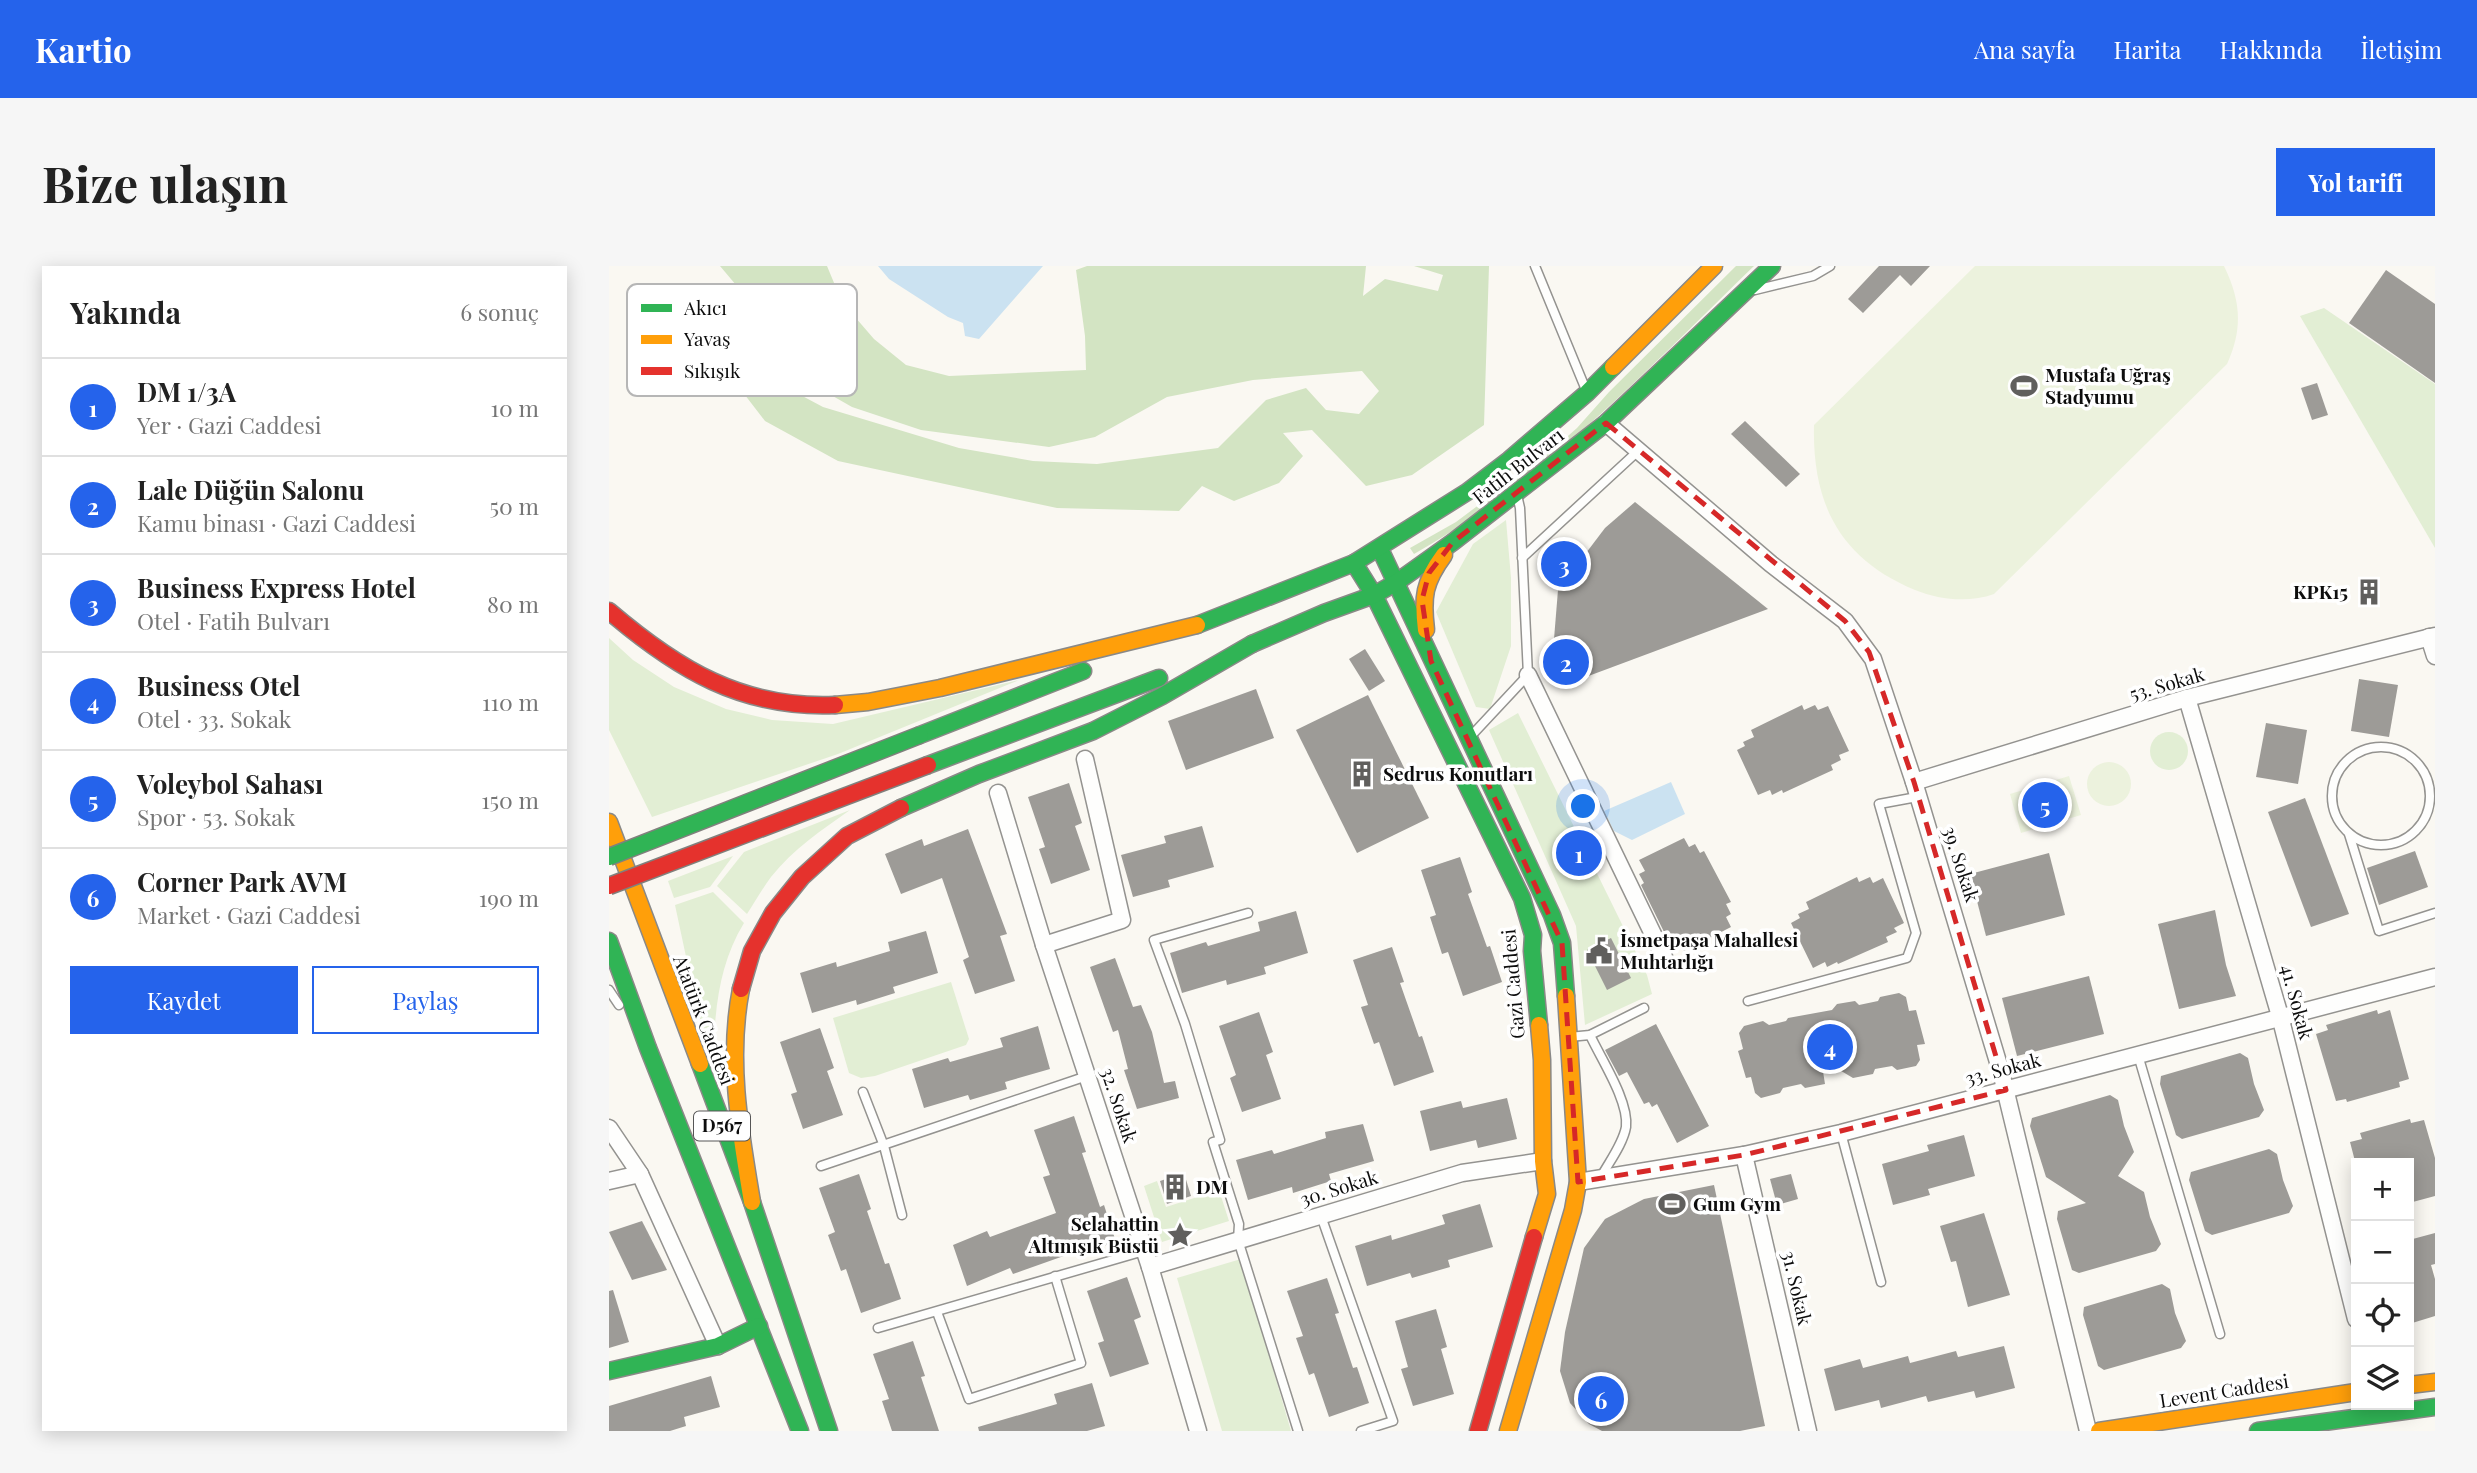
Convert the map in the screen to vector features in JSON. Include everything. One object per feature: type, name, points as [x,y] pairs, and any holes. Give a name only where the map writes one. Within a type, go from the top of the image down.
[{"type":"main road","name":"Fatih Bulvarı","points":[[1197,625],[1354,563],[1468,492],[1587,393],[1714,266]]},
{"type":"main road","name":"Fatih Bulvarı","points":[[1252,644],[1324,612],[1374,594],[1397,582],[1453,542],[1517,495],[1606,423],[1772,266]]},
{"type":"main road","points":[[1431,660],[1422,600],[1429,573],[1453,542]]},
{"type":"main road","points":[[1380,549],[1557,929],[1565,964],[1578,1182],[1573,1210],[1508,1431]]},
{"type":"main road","name":"Gazi Caddesi","points":[[1354,563],[1374,594],[1522,898],[1533,935],[1532,951],[1542,1060],[1543,1161],[1547,1194],[1478,1431]]},
{"type":"main road","points":[[609,611],[659,652],[718,685],[769,701],[825,706],[906,696],[1197,625]]},
{"type":"main road","points":[[609,857],[1197,625]]},
{"type":"main road","points":[[609,886],[1252,644]]},
{"type":"main road","points":[[752,1202],[735,1095],[735,1015],[745,969],[757,943],[797,882],[840,840],[867,824],[989,770],[1097,729],[1252,644]]},
{"type":"main road","name":"Atatürk Caddesi","points":[[609,822],[752,1202],[829,1431]]},
{"type":"main road","name":"D567","points":[[609,941],[648,1048],[800,1431]]},
{"type":"main road","points":[[609,1371],[717,1346],[759,1326]]},
{"type":"main road","points":[[2414,1384],[2435,1382]]},
{"type":"main road","name":"Levent Caddesi","points":[[2098,1431],[2351,1393]]},
{"type":"main road","points":[[2258,1431],[2340,1425],[2435,1407]]},
{"type":"street","name":"39. Sokak","points":[[1606,423],[1771,564],[1845,621],[1873,659],[1972,970],[2006,1090],[2088,1431]]},
{"type":"street","name":"53. Sokak","points":[[1916,790],[2187,698],[2432,636]]},
{"type":"street","points":[[2432,636],[2435,656]]},
{"type":"street","points":[[1528,675],[1664,957]]},
{"type":"street","name":"41. Sokak","points":[[2187,698],[2280,1016],[2351,1299]]},
{"type":"street","points":[[1044,945],[1122,920],[1085,759]]},
{"type":"street","name":"32. Sokak","points":[[998,793],[1044,945],[1150,1267],[1198,1431]]},
{"type":"street","name":"33. Sokak","points":[[1578,1182],[1744,1155],[1841,1133],[2435,977]]},
{"type":"street","points":[[609,1128],[640,1174],[717,1346]]},
{"type":"street","name":"31. Sokak","points":[[1744,1155],[1808,1431]]},
{"type":"street","name":"30. Sokak","points":[[1150,1267],[1462,1173],[1543,1161]]},
{"type":"street","points":[[609,1181],[640,1174]]},
{"type":"lane","points":[[1535,266],[1587,393]]},
{"type":"lane","points":[[1745,292],[1813,276],[1830,266]]},
{"type":"lane","points":[[1522,558],[1639,450]]},
{"type":"lane","points":[[1469,738],[1528,675],[1520,508],[1517,495]]},
{"type":"lane","points":[[2435,798],[2425,772],[2414,759],[2399,750],[2382,747],[2365,750],[2350,758],[2339,771],[2333,787],[2332,804],[2338,820],[2349,834],[2379,931],[2435,913]]},
{"type":"lane","points":[[2349,834],[2364,842],[2381,846],[2397,843],[2413,835],[2424,822],[2430,806],[2430,789]]},
{"type":"lane","points":[[1748,1001],[1907,958],[1916,933],[1879,804],[1916,790]]},
{"type":"lane","points":[[1248,913],[1154,940],[1185,1024],[1220,1140],[1213,1142],[1240,1224],[1238,1240],[1298,1431]]},
{"type":"lane","points":[[609,990],[648,1048]]},
{"type":"lane","points":[[1569,1037],[1590,1035],[1644,1009]]},
{"type":"lane","points":[[1590,1035],[1620,1097],[1626,1118],[1623,1137],[1601,1177]]},
{"type":"lane","points":[[2138,1055],[2220,1334]]},
{"type":"lane","points":[[821,1166],[1087,1076]]},
{"type":"lane","points":[[863,1093],[884,1146],[902,1215]]},
{"type":"lane","points":[[1841,1133],[1881,1282]]},
{"type":"lane","points":[[1321,1216],[1393,1421],[1361,1431]]},
{"type":"lane","points":[[878,1328],[1144,1251]]},
{"type":"lane","points":[[937,1312],[969,1399],[1081,1363],[1055,1276]]},
{"type":"highlighted area","points":[[1606,423],[1845,621],[1869,652],[1914,782],[2006,1090],[1744,1155],[1578,1182],[1562,943],[1431,661],[1422,600],[1429,573],[1453,542]]},
{"type":"green space","points":[[720,266],[827,266],[834,284],[735,284]]},
{"type":"green space","points":[[1087,266],[1366,266],[1363,296],[1385,279],[1438,291],[1443,275],[1414,266],[1489,266],[1484,425],[1412,475],[1366,486],[1312,430],[1283,433],[1303,456],[1279,483],[1234,501],[1202,486],[1179,511],[1057,508],[838,461],[765,421],[746,396],[802,396],[823,407],[959,448],[1033,461],[1097,464],[1218,448],[1266,400],[1306,388],[1326,410],[1359,414],[1379,391],[1362,371],[1253,380],[1167,397],[1095,437],[1049,447],[921,430],[852,407],[833,396],[857,396],[857,319],[874,339],[906,365],[949,376],[1086,370],[1085,336],[1076,270]]},
{"type":"green space","points":[[1736,266],[1754,266],[1593,421],[1507,492],[1462,525],[1414,554],[1410,548],[1456,522],[1577,428],[1609,392]]},
{"type":"green space","name":"Mustafa Uğraş Stadyumu","points":[[1975,266],[2224,266],[2237,303],[2238,327],[2227,364],[1994,594],[1975,599],[1955,599],[1915,590],[1889,577],[1867,562],[1850,545],[1825,504],[1818,480],[1814,425]]},
{"type":"green space","points":[[2324,308],[2435,384],[2435,548],[2300,316]]},
{"type":"green space","points":[[1506,520],[1511,578],[1511,646],[1490,709],[1476,707],[1436,612],[1473,544]]},
{"type":"green space","points":[[609,638],[633,660],[674,687],[726,709],[772,720],[833,724],[1019,680],[838,754],[652,817],[609,730]]},
{"type":"green space","points":[[1518,713],[1647,975],[1652,994],[1585,1025],[1576,926],[1489,730]]},
{"type":"green space","points":[[2169,732],[2182,738],[2188,751],[2182,764],[2169,770],[2156,764],[2150,751],[2156,738]]},
{"type":"green space","points":[[2109,762],[2118,763],[2125,768],[2130,775],[2130,793],[2125,800],[2118,805],[2109,806],[2100,805],[2093,800],[2088,793],[2087,784],[2088,775],[2093,768],[2100,763]]},
{"type":"green space","points":[[2069,776],[2081,815],[2021,833],[2010,794]]},
{"type":"green space","points":[[850,810],[789,858],[771,877],[747,914],[717,886],[744,852]]},
{"type":"green space","points":[[733,856],[710,887],[674,898],[668,881]]},
{"type":"green space","points":[[713,892],[744,923],[723,972],[715,1024],[704,1029],[698,1013],[675,905]]},
{"type":"green space","points":[[951,982],[969,1039],[966,1045],[875,1076],[861,1078],[849,1073],[833,1018]]},
{"type":"green space","points":[[1157,1181],[1166,1207],[1219,1190],[1229,1221],[1162,1242],[1144,1186]]},
{"type":"green space","points":[[1241,1259],[1291,1431],[1222,1431],[1177,1278]]},
{"type":"water","points":[[878,266],[1043,266],[979,339],[965,336],[963,323],[948,317],[889,279]]},
{"type":"water","points":[[1671,782],[1685,814],[1632,840],[1614,831],[1604,811]]},
{"type":"building","points":[[1879,266],[1930,266],[1911,286],[1900,275],[1863,313],[1848,299]]},
{"type":"building","points":[[2386,270],[2435,304],[2435,383],[2349,323]]},
{"type":"building","points":[[2317,383],[2328,415],[2312,420],[2301,388]]},
{"type":"building","points":[[1745,421],[1800,474],[1786,487],[1731,434]]},
{"type":"building","points":[[1635,502],[1768,609],[1559,687],[1554,639],[1558,590],[1605,528]]},
{"type":"building","points":[[1365,649],[1385,681],[1369,691],[1349,659]]},
{"type":"building","points":[[2359,679],[2398,685],[2389,737],[2351,731]]},
{"type":"building","points":[[1256,689],[1274,738],[1186,770],[1168,721]]},
{"type":"building","name":"Sedrus Konutları","points":[[1368,695],[1429,818],[1357,853],[1296,730]]},
{"type":"building","points":[[1802,705],[1804,710],[1815,705],[1818,710],[1828,706],[1849,751],[1839,755],[1841,760],[1831,765],[1833,770],[1783,793],[1782,790],[1772,795],[1770,790],[1758,795],[1737,750],[1745,746],[1743,742],[1754,737],[1751,730]]},
{"type":"building","points":[[2266,723],[2307,730],[2298,784],[2256,777]]},
{"type":"building","points":[[1069,783],[1082,823],[1075,826],[1090,870],[1051,884],[1039,849],[1045,847],[1028,797]]},
{"type":"building","points":[[2305,798],[2349,914],[2311,927],[2268,812]]},
{"type":"building","points":[[1202,826],[1214,867],[1168,880],[1170,887],[1133,897],[1121,855],[1166,843],[1164,836]]},
{"type":"building","points":[[968,829],[1007,934],[1000,936],[1015,981],[975,994],[963,960],[969,957],[942,878],[901,894],[885,854],[922,839],[924,846]]},
{"type":"building","points":[[1684,838],[1689,847],[1695,844],[1700,853],[1704,851],[1731,902],[1726,904],[1731,914],[1726,917],[1731,927],[1684,951],[1679,942],[1673,945],[1668,935],[1666,936],[1641,885],[1644,883],[1639,874],[1645,871],[1639,860]]},
{"type":"building","points":[[2415,851],[2428,887],[2379,905],[2367,868]]},
{"type":"building","points":[[2049,853],[2065,915],[1986,936],[1970,874]]},
{"type":"building","points":[[1460,857],[1472,892],[1468,894],[1502,982],[1463,996],[1448,952],[1442,954],[1430,917],[1436,915],[1421,870]]},
{"type":"building","points":[[1857,877],[1859,882],[1870,877],[1873,883],[1883,878],[1904,923],[1894,928],[1897,932],[1886,937],[1888,942],[1838,964],[1837,962],[1827,967],[1825,962],[1813,968],[1791,923],[1800,918],[1798,914],[1809,909],[1806,902]]},
{"type":"building","points":[[2215,910],[2226,965],[2236,996],[2179,1009],[2158,924]]},
{"type":"building","points":[[1296,911],[1308,953],[1264,967],[1266,974],[1227,985],[1226,980],[1182,993],[1170,953],[1206,942],[1208,946],[1260,931],[1258,922]]},
{"type":"building","points":[[926,931],[938,973],[893,987],[895,993],[857,1005],[856,1000],[812,1013],[800,973],[836,962],[837,967],[890,951],[888,942]]},
{"type":"building","points":[[1611,938],[1631,978],[1607,990],[1587,950]]},
{"type":"building","points":[[1392,947],[1404,982],[1400,983],[1434,1072],[1394,1086],[1379,1042],[1374,1044],[1361,1007],[1368,1005],[1353,960]]},
{"type":"building","points":[[1115,958],[1133,1007],[1141,1005],[1152,1032],[1164,1083],[1175,1081],[1179,1098],[1137,1109],[1124,1070],[1128,1069],[1118,1030],[1113,1032],[1090,967]]},
{"type":"building","points":[[2089,976],[2104,1034],[2017,1056],[2002,998]]},
{"type":"building","points":[[1899,993],[1906,997],[1909,1011],[1916,1010],[1925,1044],[1917,1045],[1920,1060],[1916,1066],[1897,1070],[1892,1066],[1875,1069],[1873,1074],[1853,1078],[1821,1059],[1825,1084],[1805,1088],[1801,1084],[1783,1088],[1780,1093],[1761,1098],[1755,1093],[1751,1077],[1746,1078],[1738,1051],[1743,1049],[1739,1033],[1744,1026],[1763,1021],[1769,1025],[1786,1021],[1788,1018],[1832,1010],[1837,1004],[1855,1001],[1859,1005]]},
{"type":"building","points":[[2377,1010],[2378,1014],[2390,1010],[2409,1079],[2399,1082],[2400,1087],[2347,1102],[2346,1099],[2336,1101],[2316,1034],[2328,1030],[2326,1025]]},
{"type":"building","points":[[1259,1012],[1273,1052],[1266,1055],[1281,1099],[1242,1112],[1230,1078],[1236,1075],[1219,1026]]},
{"type":"building","points":[[1656,1024],[1709,1126],[1677,1143],[1657,1104],[1652,1107],[1649,1102],[1644,1104],[1627,1072],[1619,1076],[1605,1050]]},
{"type":"building","points":[[1038,1026],[1050,1069],[1005,1082],[1007,1089],[970,1100],[968,1095],[924,1108],[912,1069],[948,1058],[950,1062],[1003,1047],[1000,1038]]},
{"type":"building","points":[[820,1028],[834,1068],[827,1071],[843,1115],[803,1129],[791,1094],[797,1092],[780,1042]]},
{"type":"building","points":[[2240,1053],[2248,1058],[2264,1110],[2259,1117],[2182,1139],[2176,1135],[2160,1084],[2161,1076]]},
{"type":"building","points":[[2110,1095],[2118,1100],[2134,1152],[2118,1176],[2144,1192],[2161,1244],[2156,1251],[2079,1273],[2072,1270],[2057,1219],[2058,1211],[2086,1203],[2046,1177],[2030,1126],[2032,1118]]},
{"type":"building","points":[[1507,1098],[1517,1139],[1478,1148],[1476,1140],[1430,1151],[1420,1111],[1461,1101],[1463,1108]]},
{"type":"building","points":[[1074,1116],[1086,1152],[1082,1153],[1100,1207],[1104,1205],[1116,1242],[1076,1255],[1075,1252],[1013,1274],[1010,1268],[967,1286],[953,1245],[987,1231],[990,1237],[1056,1213],[1043,1177],[1050,1175],[1034,1130]]},
{"type":"building","points":[[2410,1119],[2411,1123],[2424,1120],[2435,1158],[2435,1196],[2414,1202],[2414,1158],[2354,1158],[2350,1142],[2362,1139],[2360,1133]]},
{"type":"building","points":[[1363,1124],[1374,1161],[1329,1174],[1331,1181],[1293,1193],[1292,1187],[1248,1200],[1236,1160],[1272,1150],[1274,1154],[1326,1138],[1325,1132]]},
{"type":"building","points":[[1964,1135],[1975,1176],[1928,1189],[1930,1195],[1893,1205],[1882,1164],[1929,1151],[1927,1145]]},
{"type":"building","points":[[2269,1149],[2277,1154],[2293,1206],[2289,1213],[2212,1235],[2205,1231],[2189,1180],[2191,1172]]},
{"type":"building","name":"DM","points":[[1184,1173],[1191,1196],[1167,1204],[1160,1181]]},
{"type":"building","points":[[859,1174],[871,1209],[867,1211],[885,1264],[889,1263],[901,1299],[861,1313],[846,1269],[841,1271],[828,1235],[835,1232],[819,1188]]},
{"type":"building","points":[[1791,1174],[1798,1199],[1777,1205],[1770,1179]]},
{"type":"building","points":[[1714,1185],[1765,1426],[1740,1431],[1602,1431],[1589,1424],[1570,1403],[1560,1371],[1565,1332],[1584,1248],[1605,1219],[1644,1199]]},
{"type":"building","points":[[1480,1204],[1493,1247],[1448,1260],[1450,1267],[1412,1278],[1410,1273],[1367,1286],[1355,1246],[1391,1235],[1392,1240],[1445,1224],[1442,1215]]},
{"type":"building","points":[[1984,1213],[2010,1295],[1968,1307],[1956,1261],[1951,1262],[1940,1226]]},
{"type":"building","points":[[642,1221],[667,1270],[632,1280],[609,1232]]},
{"type":"building","points":[[2435,1233],[2435,1264],[2431,1265],[2435,1279],[2435,1316],[2414,1322],[2414,1284],[2414,1239]]},
{"type":"building","points":[[1127,1277],[1141,1317],[1134,1320],[1149,1364],[1110,1377],[1098,1343],[1104,1341],[1087,1291]]},
{"type":"building","points":[[1327,1278],[1339,1313],[1335,1314],[1353,1368],[1357,1367],[1369,1403],[1329,1417],[1314,1373],[1309,1375],[1296,1338],[1303,1336],[1287,1291]]},
{"type":"building","points":[[2162,1284],[2170,1289],[2175,1313],[2186,1341],[2181,1348],[2104,1370],[2098,1366],[2083,1315],[2084,1307]]},
{"type":"building","points":[[613,1290],[629,1342],[609,1348],[609,1291]]},
{"type":"building","points":[[1436,1309],[1447,1347],[1441,1349],[1454,1394],[1413,1406],[1401,1369],[1408,1367],[1395,1321]]},
{"type":"building","points":[[913,1341],[925,1376],[921,1377],[939,1431],[892,1431],[882,1401],[889,1399],[873,1354]]},
{"type":"building","points":[[2004,1346],[2015,1388],[1976,1398],[1974,1391],[1928,1402],[1926,1396],[1881,1408],[1879,1400],[1835,1411],[1824,1369],[1860,1359],[1863,1368],[1908,1356],[1910,1363],[1956,1351],[1958,1357]]},
{"type":"building","points":[[711,1376],[720,1407],[684,1417],[686,1426],[670,1431],[609,1431],[609,1406]]},
{"type":"building","points":[[1092,1383],[1105,1426],[1087,1431],[979,1431],[978,1427],[1057,1404],[1054,1394]]},
{"type":"traffic: fast","points":[[1252,644],[1374,595],[1453,542],[1606,423],[1772,266]]},
{"type":"traffic: fast","points":[[1197,625],[1354,563],[1467,492],[1509,460],[1613,367]]},
{"type":"traffic: fast","points":[[1380,549],[1552,915],[1562,943],[1566,996]]},
{"type":"traffic: fast","points":[[1354,563],[1374,595],[1522,898],[1533,935],[1539,1025]]},
{"type":"traffic: fast","points":[[901,808],[979,774],[1093,731],[1162,696],[1252,644]]},
{"type":"traffic: fast","points":[[920,735],[1083,671]]},
{"type":"traffic: fast","points":[[928,765],[1159,678]]},
{"type":"traffic: fast","points":[[609,857],[920,735]]},
{"type":"traffic: fast","points":[[609,941],[648,1048],[800,1431]]},
{"type":"traffic: fast","points":[[700,1064],[752,1202],[829,1431]]},
{"type":"traffic: fast","points":[[609,1371],[718,1346],[759,1326]]},
{"type":"traffic: fast","points":[[2258,1431],[2435,1407]]},
{"type":"traffic: slow","points":[[1613,367],[1714,266]]},
{"type":"traffic: slow","points":[[1426,630],[1426,590],[1432,573],[1444,555]]},
{"type":"traffic: slow","points":[[835,705],[868,702],[940,688],[1197,625]]},
{"type":"traffic: slow","points":[[609,822],[700,1064]]},
{"type":"traffic: slow","points":[[741,989],[735,1069],[752,1202]]},
{"type":"traffic: slow","points":[[1508,1431],[1573,1210],[1578,1182],[1566,996]]},
{"type":"traffic: slow","points":[[1534,1237],[1547,1194],[1543,1161],[1539,1025]]},
{"type":"traffic: slow","points":[[2414,1384],[2435,1382]]},
{"type":"traffic: slow","points":[[2099,1431],[2351,1393]]},
{"type":"traffic: jam","points":[[609,611],[660,651],[713,681],[770,700],[835,705]]},
{"type":"traffic: jam","points":[[609,886],[928,765]]},
{"type":"traffic: jam","points":[[741,989],[752,951],[773,913],[802,877],[847,836],[901,808]]},
{"type":"traffic: jam","points":[[1478,1431],[1534,1237]]},
{"type":"place","name":"Mustafa Uğraş Stadyumu","points":[[2024,386]]},
{"type":"place","name":"Business Express Hotel","points":[[1564,564]]},
{"type":"place","name":"KPK15","points":[[2369,592]]},
{"type":"place","name":"Lale Düğün Salonu","points":[[1566,662]]},
{"type":"place","name":"Sedrus Konutları","points":[[1362,774]]},
{"type":"place","name":"Voleybol Sahası","points":[[2045,805]]},
{"type":"place","name":"DM 1/3A","points":[[1579,853]]},
{"type":"place","name":"İsmetpaşa Mahallesi Muhtarlığı","points":[[1599,951]]},
{"type":"place","name":"Business Otel","points":[[1830,1047]]},
{"type":"place","name":"DM","points":[[1175,1187]]},
{"type":"place","name":"Gum Gym","points":[[1672,1204]]},
{"type":"place","name":"Selahattin Altınışık Büstü","points":[[1180,1235]]},
{"type":"place","name":"Corner Park AVM","points":[[1601,1399]]}]
